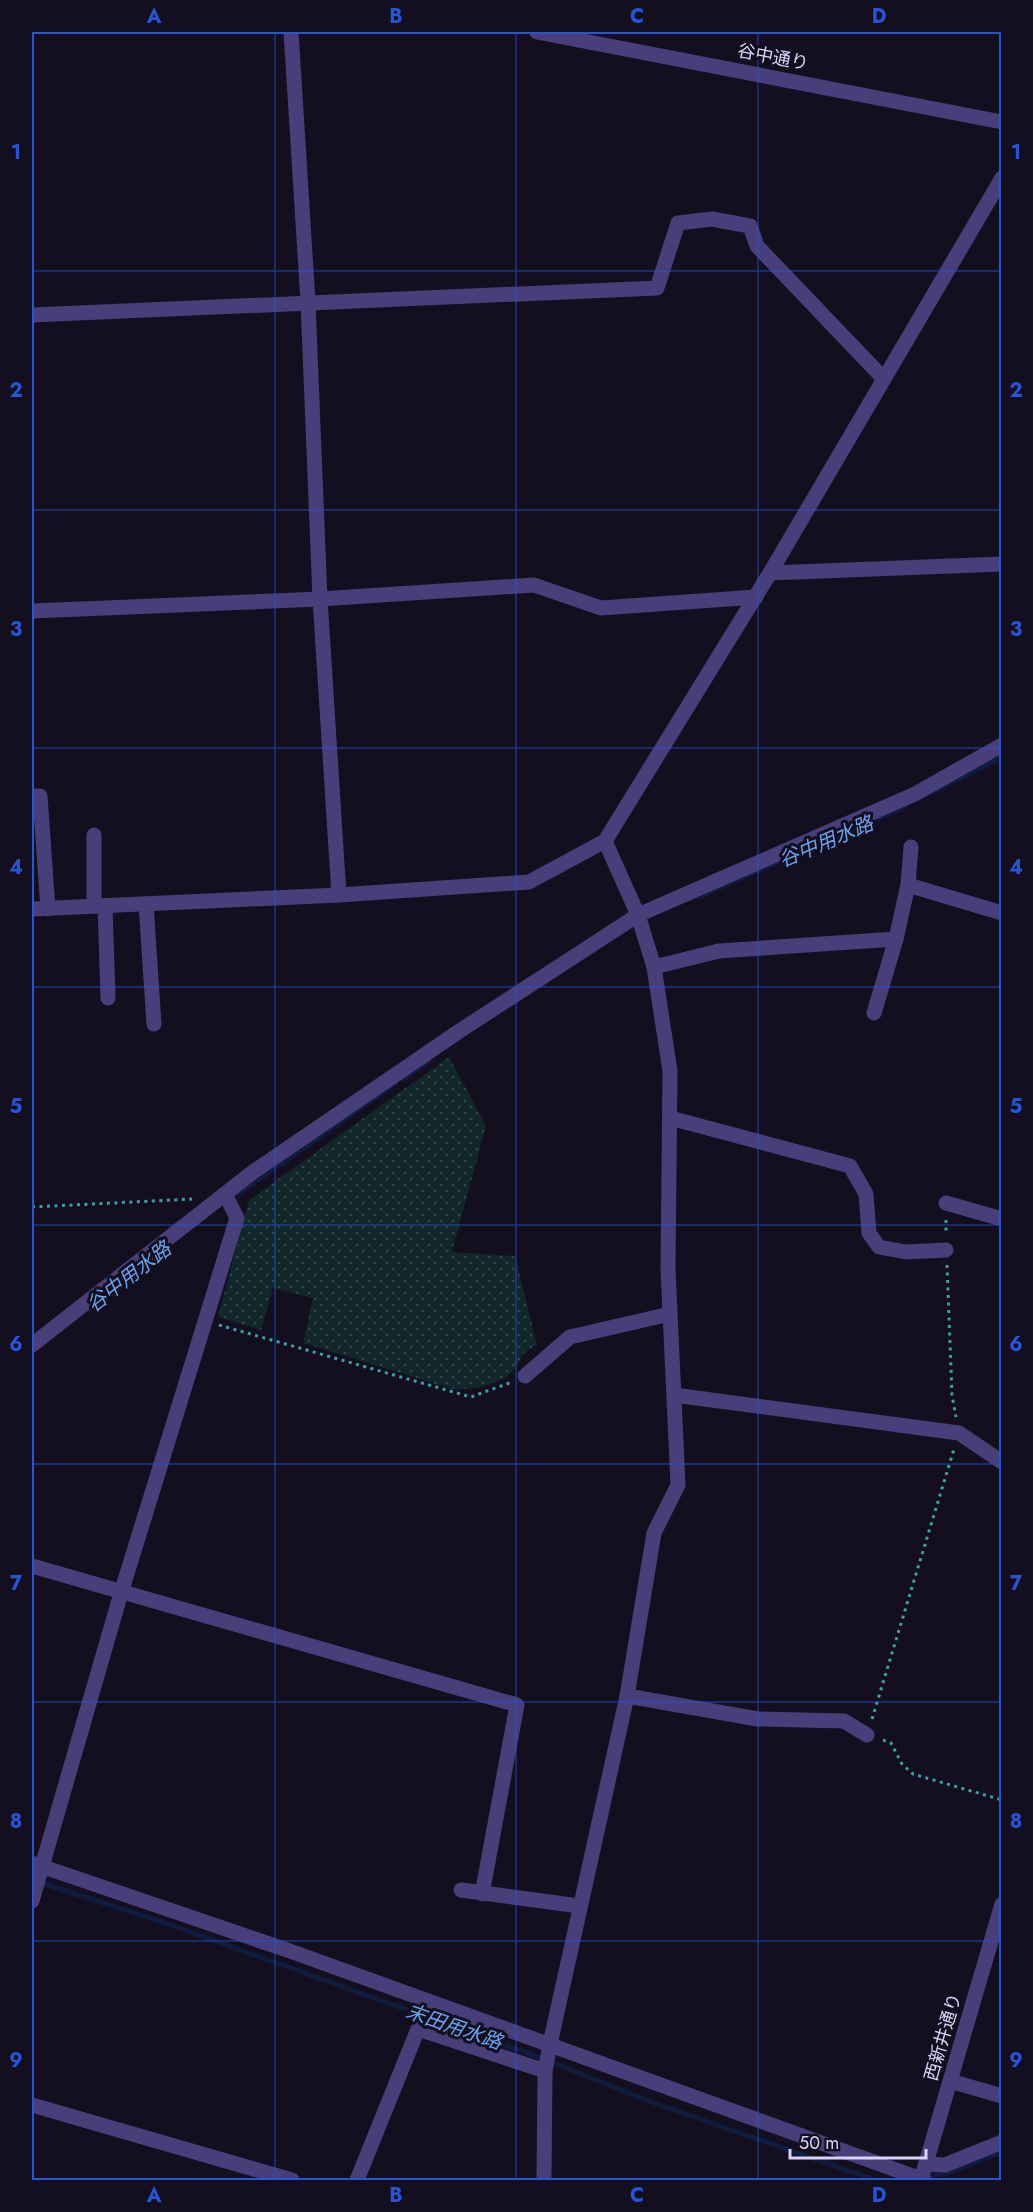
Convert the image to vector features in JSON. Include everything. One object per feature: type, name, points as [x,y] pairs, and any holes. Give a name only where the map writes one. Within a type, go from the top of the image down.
[{"type":"street","points":[[291,32],[308,302],[320,598],[339,895]]},
{"type":"street","name":"谷中通り","points":[[537,32],[1002,122]]},
{"type":"street","points":[[32,909],[339,895],[530,882],[606,841],[756,597],[1002,178]]},
{"type":"street","points":[[32,315],[657,288],[678,223],[712,219],[750,226],[757,246],[884,379]]},
{"type":"street","points":[[770,573],[1002,564]]},
{"type":"street","points":[[32,611],[320,598],[534,585],[601,608],[756,597]]},
{"type":"street","points":[[32,1345],[225,1194],[461,1030],[638,915],[915,794],[1002,745]]},
{"type":"street","points":[[32,796],[40,796],[48,909]]},
{"type":"street","points":[[94,835],[108,998]]},
{"type":"street","points":[[544,2181],[546,2071],[550,2044],[627,1696],[654,1533],[678,1485],[670,1314],[670,1071],[654,967],[638,915],[606,841]]},
{"type":"street","points":[[874,1013],[896,939],[908,885],[911,847]]},
{"type":"street","points":[[908,885],[1002,913]]},
{"type":"street","points":[[146,904],[154,1024]]},
{"type":"street","points":[[654,967],[719,951],[896,939]]},
{"type":"street","points":[[670,1118],[850,1166],[866,1194],[868,1233],[879,1247],[906,1252],[946,1250]]},
{"type":"street","points":[[32,1901],[37,1865],[237,1218],[225,1194]]},
{"type":"street","points":[[946,1203],[1002,1219]]},
{"type":"street","points":[[525,1376],[570,1337],[670,1314]]},
{"type":"street","points":[[674,1395],[959,1432],[1002,1461]]},
{"type":"street","points":[[32,1566],[517,1705],[482,1894]]},
{"type":"street","points":[[627,1696],[758,1719],[844,1721],[867,1735]]},
{"type":"street","points":[[37,1865],[290,1951],[922,2180]]},
{"type":"street","points":[[461,1890],[579,1906]]},
{"type":"street","name":"西新井通り","points":[[922,2180],[1002,1904]]},
{"type":"street","points":[[357,2181],[418,2029],[546,2071]]},
{"type":"street","points":[[950,2081],[1002,2096]]},
{"type":"street","points":[[32,2105],[292,2181]]},
{"type":"street","points":[[926,2164],[945,2164],[1002,2142]]},
{"type":"path","points":[[32,1207],[202,1198],[225,1194]]},
{"type":"path","points":[[946,1203],[952,1395],[959,1432],[867,1735],[891,1743],[902,1764],[913,1774],[1002,1800]]},
{"type":"path","points":[[206,1321],[471,1397],[525,1376]]},
{"type":"green space","points":[[449,1057],[486,1126],[452,1252],[515,1256],[537,1345],[526,1352],[512,1372],[499,1381],[475,1388],[452,1389],[303,1343],[313,1298],[273,1288],[261,1330],[218,1317],[249,1200]]},
{"type":"waterway","name":"谷中用水路","points":[[933,792],[1002,757]]},
{"type":"waterway","name":"谷中用水路","points":[[698,897],[904,807]]},
{"type":"waterway","name":"谷中用水路","points":[[403,1079],[429,1061]]},
{"type":"waterway","name":"谷中用水路","points":[[238,1194],[396,1083]]},
{"type":"waterway","name":"末田用水路","points":[[39,1882],[168,1924],[533,2055],[657,2104],[875,2180]]},
{"type":"waterway","points":[[925,2178],[962,2168],[1002,2152]]}]
